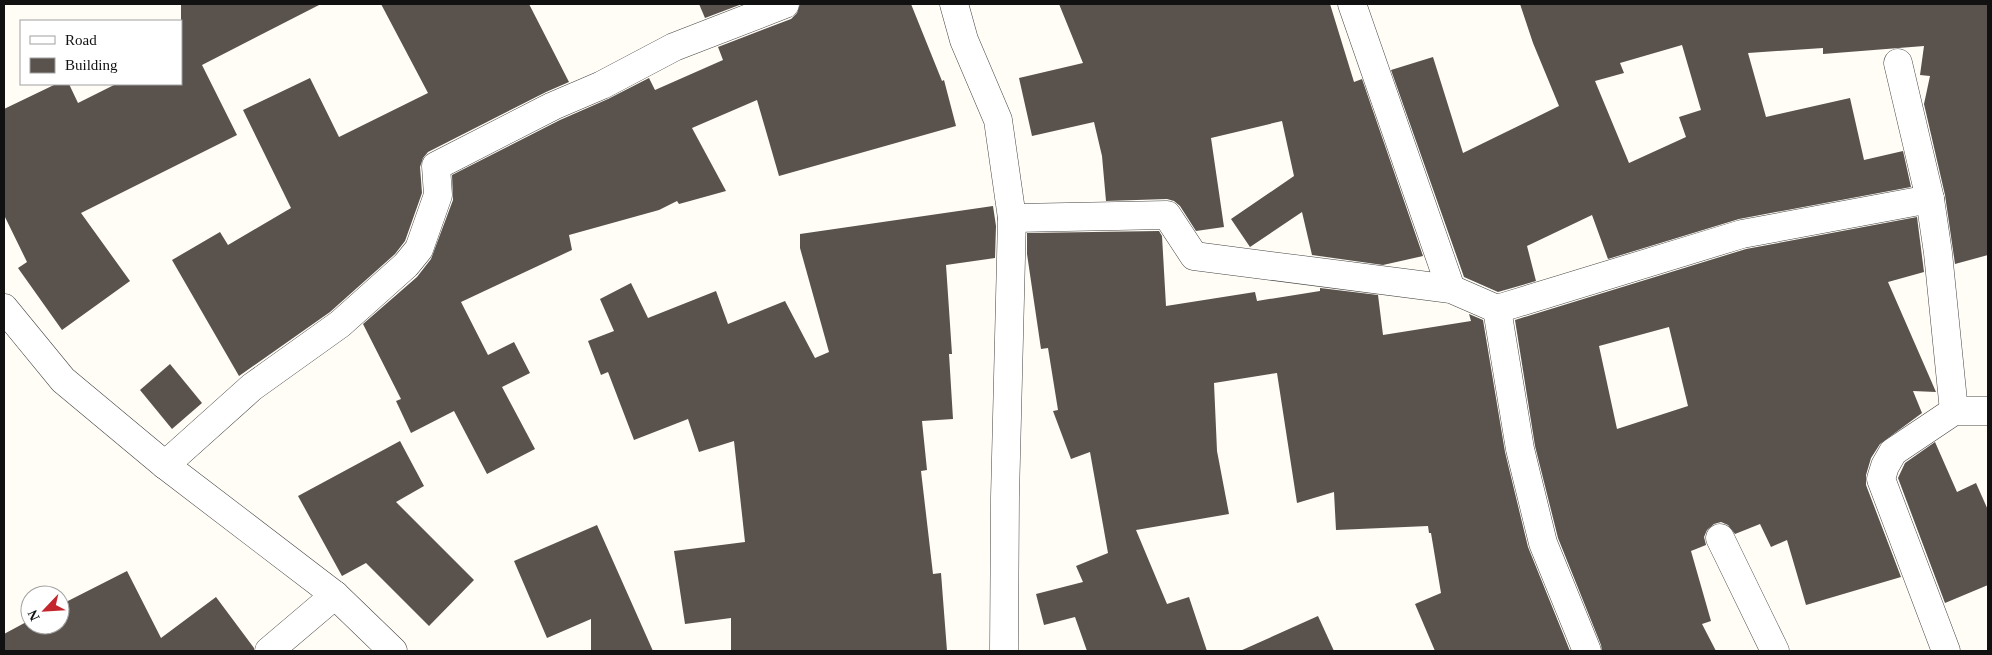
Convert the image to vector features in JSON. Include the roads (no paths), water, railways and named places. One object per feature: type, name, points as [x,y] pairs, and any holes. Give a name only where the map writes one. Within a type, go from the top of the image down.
[{"type":"street","points":[[165,465],[252,388],[340,324],[406,265],[418,249],[438,195],[436,166],[553,106],[602,85],[674,47],[785,4]]},
{"type":"street","points":[[954,4],[964,40],[998,120],[1012,218],[1004,651]]},
{"type":"street","points":[[1352,4],[1451,289]]},
{"type":"street","points":[[1898,63],[1930,199],[1938,253],[1954,411]]},
{"type":"street","points":[[1012,218],[1167,215],[1194,256],[1451,289],[1497,309],[1742,234],[1930,199]]},
{"type":"street","points":[[4,308],[63,380],[165,465],[335,595],[393,651]]},
{"type":"street","points":[[1497,309],[1520,449],[1543,544],[1587,651]]},
{"type":"street","points":[[1946,651],[1881,479],[1885,466],[1893,452],[1954,411],[1988,410]]},
{"type":"street","points":[[1720,538],[1775,651]]},
{"type":"street","points":[[268,651],[335,595]]}]
